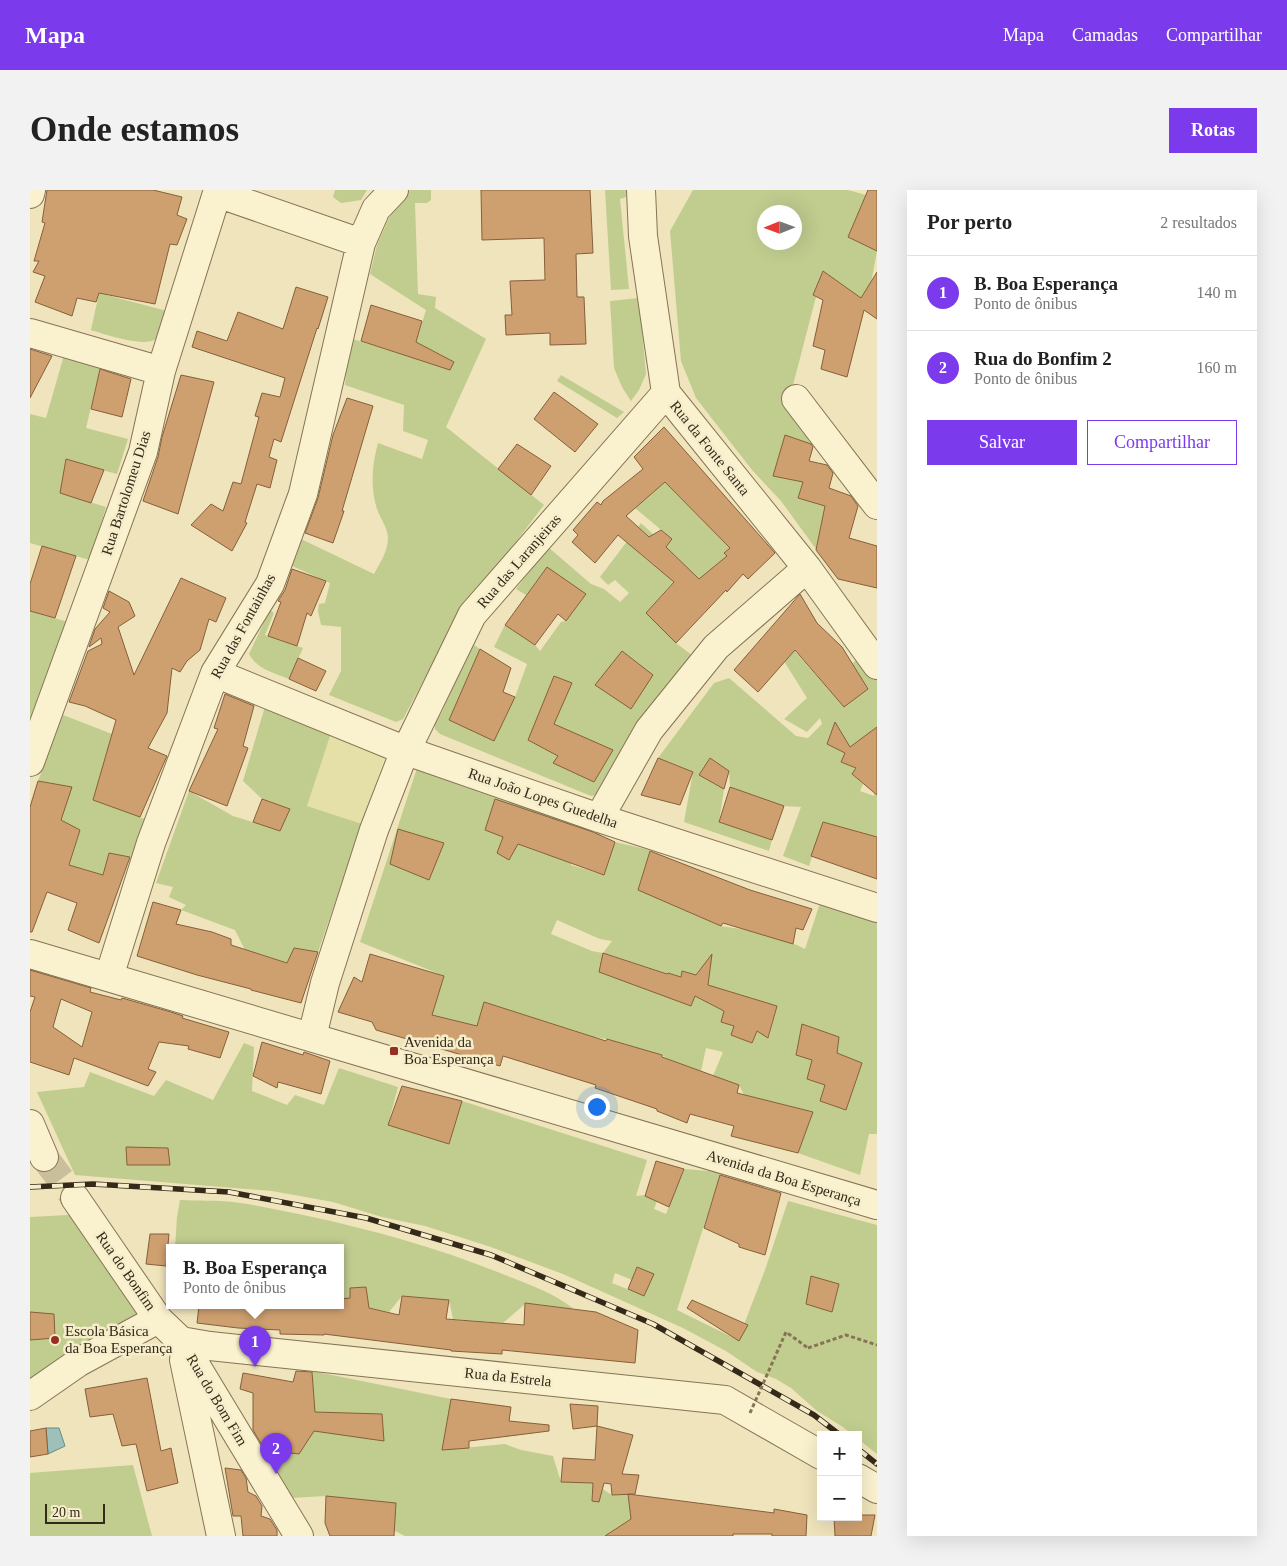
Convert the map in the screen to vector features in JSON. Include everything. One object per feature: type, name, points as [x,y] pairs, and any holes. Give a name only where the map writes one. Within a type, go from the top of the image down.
[{"type":"street","points":[[30,194],[31,190]]},
{"type":"street","name":"Rua das Fontainhas","points":[[109,977],[152,843],[215,674],[270,584],[303,494],[361,243],[376,209],[394,190]]},
{"type":"street","name":"Rua da Fonte Santa","points":[[641,190],[643,236],[666,393],[807,568],[877,665]]},
{"type":"street","points":[[217,191],[361,243]]},
{"type":"street","name":"Rua Bartolomeu Dias","points":[[30,762],[143,452],[161,371],[217,191]]},
{"type":"street","points":[[30,333],[161,371]]},
{"type":"street","name":"Rua das Laranjeiras","points":[[312,1037],[325,982],[368,848],[404,750],[472,615],[666,393]]},
{"type":"street","points":[[796,399],[877,505]]},
{"type":"street","points":[[598,818],[649,730],[716,647],[807,568]]},
{"type":"street","name":"Rua João Lopes Guedelha","points":[[215,674],[404,750],[598,818],[877,908]]},
{"type":"street","name":"Avenida da Boa Esperança","points":[[30,954],[877,1205]]},
{"type":"street","points":[[30,1124],[44,1157]]},
{"type":"street","name":"Rua do Bonfim","points":[[75,1198],[158,1319],[181,1341]]},
{"type":"street","points":[[30,1396],[79,1362],[158,1319]]},
{"type":"street","points":[[181,1341],[221,1536]]},
{"type":"street","name":"Rua da Estrela","points":[[181,1341],[220,1347],[725,1400],[817,1453]]},
{"type":"street","name":"Rua do Bom Fim","points":[[181,1341],[299,1536]]},
{"type":"street","points":[[862,1480],[877,1489]]},
{"type":"path","points":[[750,1413],[786,1332],[808,1348],[846,1335],[877,1345]]},
{"type":"shaded area","points":[[332,730],[387,750],[362,824],[307,806]]},
{"type":"green space","points":[[335,190],[367,190],[361,200],[341,203],[333,197]]},
{"type":"green space","points":[[410,190],[431,190],[431,200],[427,203],[415,203],[418,294],[436,297],[435,308],[486,339],[446,427],[544,505],[474,597],[467,599],[403,719],[396,722],[329,695],[341,671],[341,627],[321,625],[318,611],[319,604],[325,603],[330,583],[292,566],[297,554],[299,538],[374,574],[388,543],[388,534],[377,509],[373,492],[373,468],[378,443],[422,459],[428,440],[403,431],[404,405],[345,385],[347,363],[353,339],[432,364],[416,342],[426,310],[370,274],[377,245],[389,218],[400,197]]},
{"type":"green space","points":[[605,190],[626,190],[626,197],[620,199],[629,289],[611,290]]},
{"type":"green space","points":[[693,190],[848,190],[866,195],[848,237],[877,251],[871,283],[857,305],[823,271],[813,295],[816,297],[787,408],[813,445],[785,435],[774,476],[803,482],[798,498],[825,506],[816,549],[781,501],[752,470],[696,398],[681,361],[670,231]]},
{"type":"green space","points":[[99,293],[167,311],[163,330],[156,339],[143,342],[91,330]]},
{"type":"green space","points":[[639,298],[646,374],[639,390],[631,401],[622,387],[614,368],[610,301]]},
{"type":"green space","points":[[66,348],[102,360],[86,428],[128,439],[117,474],[66,460],[60,493],[106,507],[90,560],[30,543],[30,414],[46,418]]},
{"type":"green space","points":[[561,375],[624,412],[617,418],[557,381]]},
{"type":"green space","points":[[665,482],[730,548],[724,553],[730,559],[709,589],[686,567],[646,613],[676,643],[693,656],[607,793],[591,796],[440,734],[435,729],[435,722],[441,714],[474,645],[480,649],[449,720],[494,740],[515,697],[527,664],[494,647],[505,625],[535,645],[540,651],[561,622],[566,621],[585,594],[547,567],[526,595],[516,589],[548,547],[591,584],[604,589],[620,602],[629,593],[615,580],[608,585],[600,577],[641,523],[654,535],[640,554],[653,565],[672,539],[635,508]]},
{"type":"green space","points":[[270,610],[274,613],[265,635],[303,648],[289,679],[261,667],[249,654]]},
{"type":"green space","points":[[30,611],[68,622],[30,733]]},
{"type":"green space","points":[[793,649],[844,707],[868,689],[852,664],[862,654],[877,674],[877,727],[854,754],[835,722],[827,743],[845,753],[841,762],[856,768],[852,774],[863,784],[860,791],[874,796],[875,785],[877,789],[877,837],[823,822],[809,866],[783,856],[801,807],[784,806],[730,787],[729,771],[710,758],[699,775],[724,789],[719,822],[772,840],[769,851],[684,822],[693,772],[658,758],[714,683],[729,678],[796,736],[808,738],[822,724],[820,718],[807,732],[784,719],[807,698],[782,658]]},
{"type":"green space","points":[[266,703],[332,730],[307,806],[362,824],[318,952],[294,948],[287,963],[257,953],[246,952],[235,930],[181,910],[186,905],[169,897],[173,887],[156,883],[189,791],[233,816],[279,830],[290,809],[262,799],[243,781]]},
{"type":"green space","points":[[63,715],[112,734],[97,801],[150,821],[132,857],[109,853],[103,875],[81,868],[67,874],[80,830],[61,820],[71,787],[38,781]]},
{"type":"green space","points":[[421,756],[583,818],[584,829],[579,834],[571,865],[604,875],[615,842],[650,850],[638,890],[721,926],[747,930],[805,949],[822,897],[877,915],[877,1134],[869,1134],[860,1175],[798,1153],[813,1112],[744,1095],[739,1085],[713,1076],[723,1052],[706,1048],[701,1071],[669,1060],[662,1055],[594,1037],[484,1002],[477,1026],[378,1002],[439,991],[444,976],[360,942]],"holes":[[[495,799],[562,823],[547,855],[518,844],[509,859],[497,853],[503,837],[485,830]],[[557,920],[600,939],[612,941],[603,953],[592,951],[551,934]],[[604,953],[681,978],[682,972],[696,975],[702,968],[710,972],[708,985],[777,1006],[769,1038],[757,1031],[752,1043],[731,1035],[734,1026],[724,1011],[695,996],[691,1005],[599,972]],[[802,1024],[838,1037],[837,1053],[862,1063],[846,1110],[820,1101],[825,1085],[807,1079],[812,1060],[796,1054]]]},
{"type":"green space","points":[[244,1043],[254,1047],[252,1091],[287,1105],[295,1095],[324,1105],[339,1068],[398,1087],[388,1125],[449,1144],[462,1101],[647,1160],[636,1196],[645,1195],[657,1201],[654,1209],[666,1214],[684,1169],[721,1172],[677,1310],[738,1340],[765,1270],[788,1201],[877,1225],[877,1454],[862,1442],[862,1431],[848,1431],[817,1411],[791,1388],[776,1379],[757,1372],[726,1351],[683,1328],[563,1274],[491,1247],[425,1226],[382,1217],[333,1202],[272,1191],[75,1175],[37,1092],[84,1087],[90,1072],[154,1096],[166,1080],[213,1100]],"holes":[[[637,1267],[653,1274],[644,1296],[612,1283],[615,1273],[632,1280]]]},
{"type":"green space","points":[[180,1200],[227,1201],[357,1227],[477,1264],[548,1293],[574,1309],[526,1303],[503,1323],[453,1319],[449,1300],[402,1296],[389,1312],[369,1308],[366,1287],[350,1288],[350,1298],[344,1299],[344,1244],[175,1244]]},
{"type":"green space","points":[[86,1214],[158,1319],[30,1399],[30,1217]]},
{"type":"green space","points":[[312,1371],[451,1399],[442,1450],[505,1444],[521,1450],[553,1456],[561,1482],[593,1483],[612,1495],[635,1494],[631,1519],[614,1530],[615,1536],[405,1536],[326,1496],[291,1498],[265,1450],[299,1454],[308,1440],[287,1401],[314,1399]]},
{"type":"green space","points":[[133,1465],[152,1536],[30,1536],[30,1473]]},
{"type":"water","points":[[46,1428],[59,1428],[65,1446],[48,1454]]},
{"type":"building","points":[[47,190],[153,190],[182,197],[177,215],[187,219],[177,245],[170,244],[155,304],[99,293],[96,302],[77,298],[72,316],[35,302],[45,276],[33,272],[39,261],[34,261],[45,223],[42,222]]},
{"type":"building","points":[[481,190],[590,190],[593,253],[576,254],[577,297],[584,297],[586,344],[550,345],[550,333],[506,335],[505,315],[512,315],[510,281],[545,280],[544,238],[482,240]]},
{"type":"building","points":[[868,190],[877,190],[877,251],[848,237]]},
{"type":"building","points":[[823,271],[861,298],[877,272],[877,319],[864,310],[847,377],[821,369],[825,350],[813,346],[823,300],[813,295]]},
{"type":"building","points":[[296,287],[328,297],[281,442],[274,439],[269,457],[277,460],[270,488],[257,484],[245,522],[247,523],[232,551],[191,525],[211,504],[223,511],[233,482],[241,484],[259,417],[255,416],[262,393],[280,397],[285,378],[192,347],[197,331],[227,341],[238,312],[283,329]]},
{"type":"building","points":[[371,305],[422,321],[416,342],[454,362],[450,370],[361,341]]},
{"type":"building","points":[[30,349],[52,356],[30,398]]},
{"type":"building","points":[[100,369],[131,379],[122,417],[91,409]]},
{"type":"building","points":[[181,375],[214,382],[178,514],[143,501],[158,457],[162,437]]},
{"type":"building","points":[[554,392],[598,424],[575,452],[534,419]]},
{"type":"building","points":[[347,398],[373,406],[342,511],[344,511],[333,543],[305,533],[318,498],[333,435]]},
{"type":"building","points":[[664,427],[775,553],[748,579],[743,574],[676,643],[646,613],[674,582],[618,535],[595,563],[572,542],[578,535],[573,530],[597,502],[601,505],[603,501],[643,469],[634,457]],"holes":[[[665,482],[730,548],[724,553],[727,556],[699,579],[666,547],[672,539],[661,530],[649,537],[626,516]]]},
{"type":"building","points":[[785,435],[811,444],[813,447],[809,461],[827,465],[833,473],[829,488],[851,496],[858,506],[849,538],[877,546],[877,588],[838,579],[816,550],[825,506],[798,498],[803,482],[773,476]]},
{"type":"building","points":[[517,444],[551,466],[531,495],[498,469]]},
{"type":"building","points":[[66,459],[104,470],[91,503],[60,493]]},
{"type":"building","points":[[42,546],[76,556],[55,618],[30,611],[30,584]]},
{"type":"building","points":[[547,567],[586,594],[566,621],[558,614],[535,645],[505,625]]},
{"type":"building","points":[[292,569],[326,581],[311,616],[307,613],[297,646],[268,636],[281,602],[278,601],[285,590]]},
{"type":"building","points":[[181,578],[226,598],[216,622],[209,619],[200,650],[187,661],[180,672],[172,668],[167,713],[148,748],[167,756],[140,817],[93,800],[116,720],[85,706],[69,702],[88,651],[102,644],[101,638],[89,647],[95,629],[110,612],[103,608],[109,591],[129,602],[135,616],[118,627],[134,675]]},
{"type":"building","points":[[800,594],[817,623],[842,647],[868,689],[844,707],[795,650],[758,692],[734,670]]},
{"type":"building","points":[[480,649],[511,668],[503,692],[515,697],[494,741],[449,720]]},
{"type":"building","points":[[622,651],[653,675],[631,709],[595,685]]},
{"type":"building","points":[[298,658],[326,671],[316,691],[289,679]]},
{"type":"building","points":[[554,676],[572,683],[554,724],[613,750],[594,782],[553,763],[558,756],[528,740]]},
{"type":"building","points":[[225,694],[254,706],[243,746],[248,748],[227,806],[189,791],[218,729],[214,728]]},
{"type":"building","points":[[835,722],[850,747],[877,727],[877,795],[852,774],[856,768],[841,762],[845,753],[827,744]]},
{"type":"building","points":[[658,758],[693,772],[680,805],[641,795]]},
{"type":"building","points":[[710,758],[729,771],[724,789],[699,775]]},
{"type":"building","points":[[38,781],[72,787],[61,820],[80,830],[69,865],[103,875],[109,853],[130,857],[99,943],[68,930],[77,903],[47,892],[32,932],[30,932],[30,807]]},
{"type":"building","points":[[730,787],[784,806],[772,840],[719,822]]},
{"type":"building","points":[[262,799],[290,809],[280,831],[253,822]]},
{"type":"building","points":[[495,799],[593,832],[615,842],[604,875],[518,844],[509,860],[497,853],[503,837],[485,830]]},
{"type":"building","points":[[823,822],[877,837],[877,879],[811,856]]},
{"type":"building","points":[[398,829],[444,843],[429,880],[390,864]]},
{"type":"building","points":[[650,851],[750,890],[812,909],[803,930],[796,928],[793,944],[723,923],[721,926],[638,890]]},
{"type":"building","points":[[153,902],[181,910],[176,924],[212,932],[231,939],[231,945],[287,963],[294,948],[318,952],[301,1003],[197,975],[137,956]]},
{"type":"building","points":[[603,953],[681,977],[682,971],[696,975],[712,954],[708,985],[777,1006],[768,1038],[757,1031],[752,1043],[731,1035],[734,1026],[721,1022],[724,1011],[695,996],[691,1006],[599,972]]},
{"type":"building","points":[[370,954],[444,976],[432,1015],[477,1026],[484,1002],[606,1041],[607,1039],[662,1055],[662,1057],[739,1085],[737,1093],[813,1112],[798,1153],[731,1136],[734,1126],[690,1114],[687,1123],[657,1111],[657,1109],[595,1088],[596,1085],[503,1056],[500,1066],[376,1030],[372,1022],[338,1012],[354,977],[362,982]]},
{"type":"building","points":[[30,970],[91,988],[90,992],[121,1000],[122,998],[171,1012],[183,1016],[182,1018],[229,1032],[220,1058],[188,1049],[189,1046],[159,1042],[148,1069],[156,1072],[148,1086],[74,1058],[69,1075],[30,1062],[30,1012],[35,997],[30,996]],"holes":[[[61,999],[92,1012],[82,1047],[53,1027]]]},
{"type":"building","points":[[802,1024],[839,1037],[837,1053],[862,1063],[846,1110],[820,1101],[825,1085],[807,1079],[812,1060],[796,1055]]},
{"type":"building","points":[[262,1042],[303,1055],[304,1052],[330,1061],[321,1094],[278,1082],[277,1088],[253,1076]]},
{"type":"building","points":[[402,1086],[462,1101],[449,1144],[388,1125]]},
{"type":"building","points":[[126,1147],[168,1148],[170,1165],[127,1165]]},
{"type":"building","points":[[656,1161],[684,1169],[669,1207],[645,1196]]},
{"type":"building","points":[[720,1175],[781,1193],[765,1255],[739,1247],[739,1244],[704,1228]]},
{"type":"building","points":[[150,1234],[169,1234],[168,1244],[166,1244],[166,1266],[146,1264]]},
{"type":"building","points":[[637,1267],[654,1274],[644,1296],[628,1289]]},
{"type":"building","points":[[811,1276],[839,1284],[832,1312],[806,1304]]},
{"type":"building","points":[[366,1287],[369,1308],[399,1315],[402,1296],[449,1300],[446,1319],[524,1325],[525,1303],[596,1312],[638,1330],[635,1363],[502,1350],[502,1354],[451,1351],[324,1334],[280,1334],[280,1330],[238,1328],[197,1323],[199,1309],[344,1309],[344,1299],[350,1298],[350,1288]]},
{"type":"building","points":[[692,1300],[748,1325],[739,1341],[687,1308]]},
{"type":"building","points":[[30,1312],[54,1314],[55,1338],[30,1340]]},
{"type":"building","points":[[296,1371],[312,1372],[315,1412],[382,1414],[384,1441],[314,1431],[299,1454],[265,1450],[253,1430],[253,1393],[240,1389],[243,1373],[293,1382]]},
{"type":"building","points":[[147,1378],[161,1451],[171,1448],[178,1483],[147,1491],[136,1444],[122,1446],[113,1414],[90,1417],[85,1389]]},
{"type":"building","points":[[451,1399],[511,1407],[509,1421],[549,1425],[549,1431],[469,1441],[469,1448],[442,1450]]},
{"type":"building","points":[[570,1404],[598,1406],[597,1426],[573,1429]]},
{"type":"building","points":[[597,1426],[633,1435],[622,1474],[639,1475],[635,1494],[612,1495],[611,1484],[604,1483],[599,1502],[592,1501],[593,1483],[561,1482],[563,1458],[595,1460]]},
{"type":"building","points":[[46,1428],[48,1454],[30,1457],[30,1431]]},
{"type":"building","points":[[225,1468],[241,1470],[246,1478],[248,1492],[256,1496],[262,1506],[261,1516],[270,1519],[277,1530],[277,1536],[243,1536],[241,1516],[233,1516]]},
{"type":"building","points":[[628,1494],[774,1513],[774,1509],[807,1515],[806,1536],[733,1534],[733,1536],[605,1536],[631,1519]]},
{"type":"building","points":[[326,1496],[396,1503],[394,1536],[330,1536],[325,1523]]},
{"type":"building","points":[[862,1515],[875,1515],[871,1536],[835,1536],[834,1521],[862,1521]]},
{"type":"tunnel","points":[[44,1157],[75,1198]]},
{"type":"railway","points":[[30,1187],[93,1184],[229,1192],[366,1218],[491,1255],[653,1324],[814,1415],[835,1431]]},
{"type":"railway","points":[[862,1452],[877,1464]]},
{"type":"place","name":"Avenida da Boa Esperança","points":[[394,1051]]},
{"type":"place","name":"Escola Básica da Boa Esperança","points":[[55,1340]]},
{"type":"place","name":"B. Boa Esperança","points":[[255,1367]]},
{"type":"place","name":"Rua do Bonfim 2","points":[[276,1474]]}]
